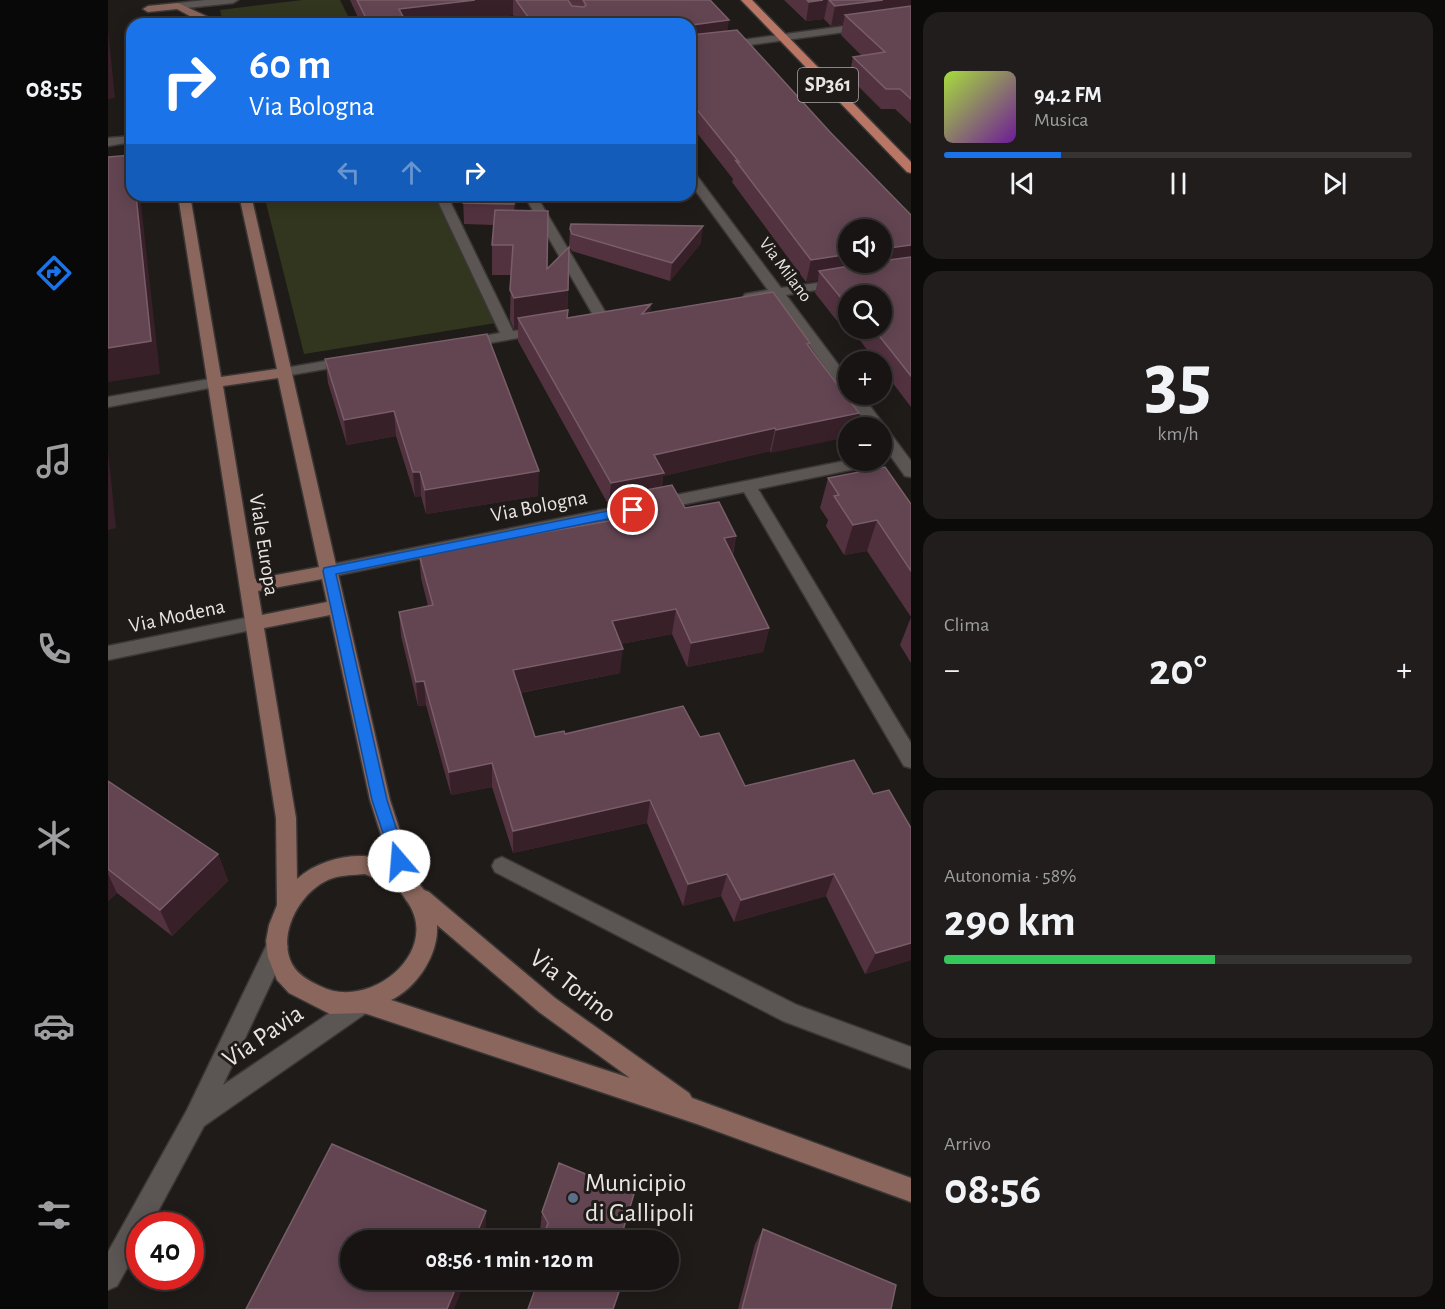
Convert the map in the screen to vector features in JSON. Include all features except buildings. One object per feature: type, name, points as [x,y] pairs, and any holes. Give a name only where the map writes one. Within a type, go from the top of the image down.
[{"type":"main road","name":"SP361","points":[[746,0],[911,169]]},
{"type":"street","points":[[137,0],[150,13],[178,6],[233,0]]},
{"type":"street","points":[[178,6],[202,18]]},
{"type":"street","points":[[696,49],[911,20]]},
{"type":"street","points":[[108,142],[126,140]]},
{"type":"street","name":"Via Milano","points":[[696,183],[838,374]]},
{"type":"street","name":"Viale Europa","points":[[185,201],[286,818],[287,903]]},
{"type":"street","points":[[246,201],[380,800],[413,889],[427,917],[428,938],[421,960],[407,979],[387,994],[364,1002],[339,1004],[316,998],[296,986],[283,968],[277,947],[278,925],[287,903],[312,879],[343,866],[366,866],[388,871],[413,889]]},
{"type":"street","points":[[444,201],[508,336]]},
{"type":"street","points":[[534,201],[603,320]]},
{"type":"street","points":[[731,300],[855,280]]},
{"type":"street","points":[[449,345],[561,327]]},
{"type":"street","points":[[108,402],[367,359]]},
{"type":"street","points":[[892,447],[911,472]]},
{"type":"street","points":[[892,456],[898,455]]},
{"type":"street","name":"Via Bologna","points":[[248,587],[838,468]]},
{"type":"street","points":[[749,487],[911,760]]},
{"type":"street","points":[[255,623],[337,607]]},
{"type":"street","name":"Via Modena","points":[[108,653],[255,623]]},
{"type":"street","points":[[502,866],[791,1013],[911,1058]]},
{"type":"street","name":"Via Torino","points":[[413,889],[547,1005],[697,1112]]},
{"type":"street","name":"Via Pavia","points":[[108,1277],[195,1118],[277,947]]},
{"type":"street","name":"Via Torino","points":[[364,1002],[697,1112],[911,1190]]},
{"type":"street","name":"Via Pavia","points":[[195,1118],[364,1002]]},
{"type":"green space","points":[[302,0],[340,0],[349,18],[222,18],[220,10]]},
{"type":"green space","points":[[266,201],[438,201],[496,323],[304,354]]},
{"type":"place","name":"Municipio di Gallipoli","points":[[573,1198]]},
{"type":"route","points":[[399,861],[380,800],[344,647],[329,571],[633,510]]}]
